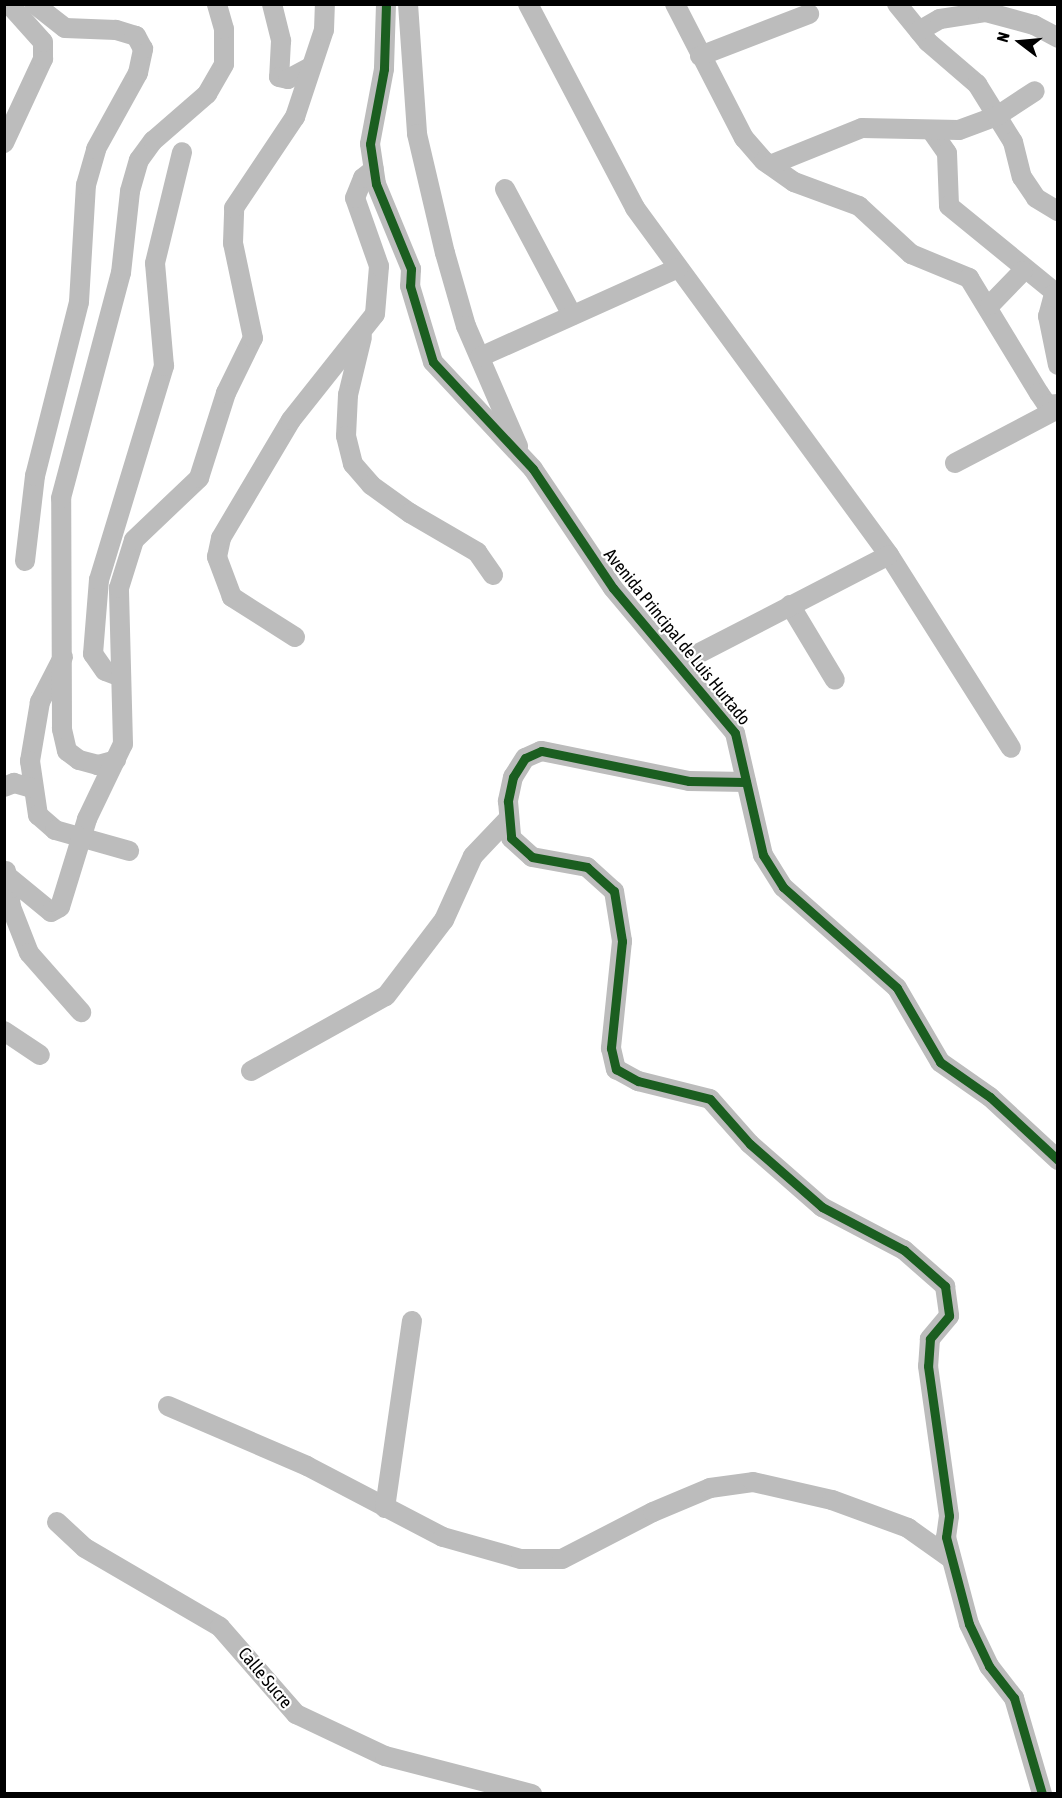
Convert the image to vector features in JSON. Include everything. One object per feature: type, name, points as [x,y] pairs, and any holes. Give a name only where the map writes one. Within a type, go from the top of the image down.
[{"type":"street","points":[[4,143],[43,59],[43,42],[9,4]]},
{"type":"street","points":[[116,760],[98,765],[67,751],[61,520],[74,442],[121,273],[130,190],[146,151],[207,94],[224,64],[224,29],[217,4]]},
{"type":"street","points":[[272,4],[281,41],[279,77],[288,79],[310,67]]},
{"type":"street","points":[[5,868],[51,912],[60,907],[81,838],[116,760],[125,718],[121,677],[119,588],[134,540],[199,478],[226,393],[253,338],[233,243],[234,208],[295,117],[324,30],[325,4]]},
{"type":"street","name":"Avenida Principal de Luis Hurtado","points":[[386,4],[384,69],[370,144],[374,170],[411,269],[410,286],[433,362],[524,459],[613,588],[680,663],[735,733],[746,763],[746,782],[763,855],[783,887],[897,988],[940,1062],[998,1104],[1058,1160]]},
{"type":"street","points":[[408,4],[417,134],[445,253],[480,357],[524,459]]},
{"type":"street","points":[[528,4],[635,208],[889,555],[1011,748]]},
{"type":"street","points":[[675,4],[744,138],[770,165],[794,182],[859,206],[911,254],[969,278],[990,305],[1038,393],[1047,405],[1058,404]]},
{"type":"street","points":[[897,4],[919,31],[977,84],[1013,142],[1022,177],[1036,198],[1058,211]]},
{"type":"street","points":[[25,561],[39,464],[79,302],[86,185],[96,149],[138,73],[143,49],[136,36],[116,30],[65,28],[34,5]]},
{"type":"street","points":[[919,31],[940,19],[986,12],[1034,25],[1058,38]]},
{"type":"street","points":[[700,56],[809,14]]},
{"type":"street","points":[[770,165],[862,128],[933,133],[997,116],[1035,91]]},
{"type":"street","points":[[933,133],[947,153],[949,206],[1023,271],[1056,294],[1048,316],[1057,363]]},
{"type":"street","points":[[121,677],[105,671],[93,654],[99,580],[164,366],[155,263],[182,152]]},
{"type":"street","points":[[374,170],[363,178],[355,198],[379,266],[380,292],[363,335],[348,395],[346,436],[353,464],[371,485],[410,513],[477,552],[493,575]]},
{"type":"street","points":[[505,189],[573,315]]},
{"type":"street","points":[[480,357],[678,268]]},
{"type":"street","points":[[990,305],[1023,271]]},
{"type":"street","points":[[295,638],[232,597],[217,557],[221,538],[315,384],[363,335]]},
{"type":"street","points":[[955,463],[1058,409]]},
{"type":"street","points":[[39,464],[61,520]]},
{"type":"street","points":[[680,663],[889,555]]},
{"type":"street","points":[[790,605],[835,680]]},
{"type":"street","points":[[63,657],[40,702],[32,788],[38,815],[55,830],[129,851]]},
{"type":"street","points":[[746,782],[689,781],[541,751],[525,758],[513,777],[509,818],[511,838],[525,854],[587,867],[614,891],[622,941],[611,1048],[616,1069],[638,1081],[710,1099],[750,1144],[822,1207],[904,1250],[945,1286],[949,1316],[930,1340],[928,1366],[950,1558],[969,1624],[989,1666],[1014,1698],[1042,1794]]},
{"type":"street","points":[[4,787],[14,783],[32,788]]},
{"type":"street","points":[[251,1071],[386,996],[444,920],[473,856],[509,818]]},
{"type":"street","points":[[5,868],[11,907],[29,952],[81,1012]]},
{"type":"street","points":[[4,1031],[40,1055]]},
{"type":"street","points":[[384,1508],[412,1321]]},
{"type":"street","points":[[168,1406],[307,1466],[442,1537],[541,1563],[562,1559],[710,1488],[753,1482],[832,1500],[909,1528],[950,1558]]},
{"type":"street","name":"Calle Sucre","points":[[57,1522],[85,1548],[220,1627],[296,1714],[385,1756],[532,1794]]},
{"type":"cycle path","points":[[386,4],[384,69],[370,144],[376,184],[411,269],[410,286],[433,362],[533,469],[613,588],[735,733],[763,855],[783,887],[897,988],[940,1062],[990,1097],[1058,1160]]},
{"type":"cycle path","points":[[746,782],[689,781],[541,751],[525,758],[513,777],[508,801],[511,838],[532,857],[587,867],[614,891],[622,941],[611,1048],[616,1069],[638,1081],[710,1099],[750,1144],[822,1207],[904,1250],[945,1286],[949,1316],[930,1339],[928,1366],[949,1516],[946,1537],[969,1624],[989,1666],[1014,1698],[1042,1794]]}]
